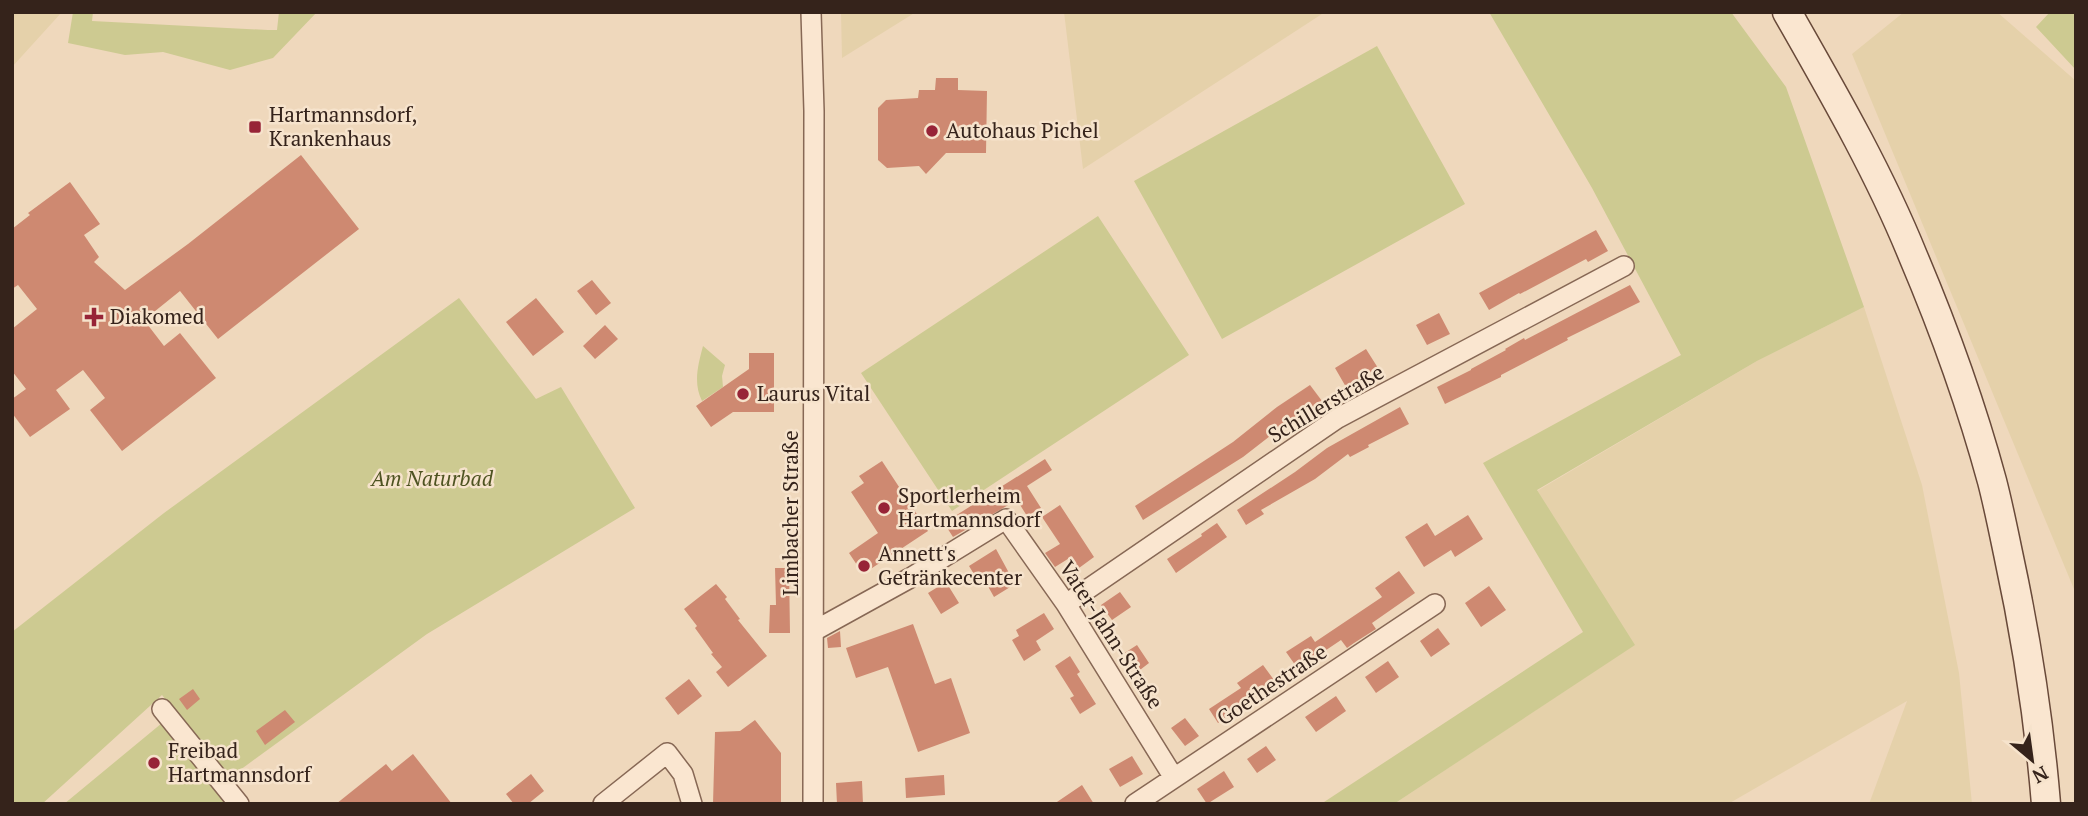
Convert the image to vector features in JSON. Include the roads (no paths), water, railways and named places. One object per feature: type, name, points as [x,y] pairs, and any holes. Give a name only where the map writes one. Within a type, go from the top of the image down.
[{"type":"main road","points":[[1787,12],[1883,188],[1913,254],[1958,372],[1989,470],[2025,629],[2042,751],[2046,804]]},
{"type":"street","name":"Limbacher Straße","points":[[811,12],[814,111],[813,804]]},
{"type":"street","name":"Schillerstraße","points":[[1066,604],[1338,418],[1624,265]]},
{"type":"street","name":"Vater-Jahn-Straße","points":[[814,631],[1006,519],[1066,604],[1174,778]]},
{"type":"street","name":"Goethestraße","points":[[1135,804],[1435,604]]},
{"type":"street","points":[[162,709],[239,804]]},
{"type":"street","points":[[603,804],[667,753],[683,774],[692,804]]},
{"type":"place","name":"Hartmannsdorf, Krankenhaus","points":[[255,127]]},
{"type":"place","name":"Autohaus Pichel","points":[[932,131]]},
{"type":"place","name":"Diakomed","points":[[94,317]]},
{"type":"place","name":"Laurus Vital","points":[[743,394]]},
{"type":"place","name":"Sportlerheim Hartmannsdorf","points":[[884,508]]},
{"type":"place","name":"Annett's Getränkecenter","points":[[864,566]]},
{"type":"place","name":"Freibad Hartmannsdorf","points":[[154,763]]},
{"type":"park label","name":"Am Naturbad","points":[[432,479]]}]
